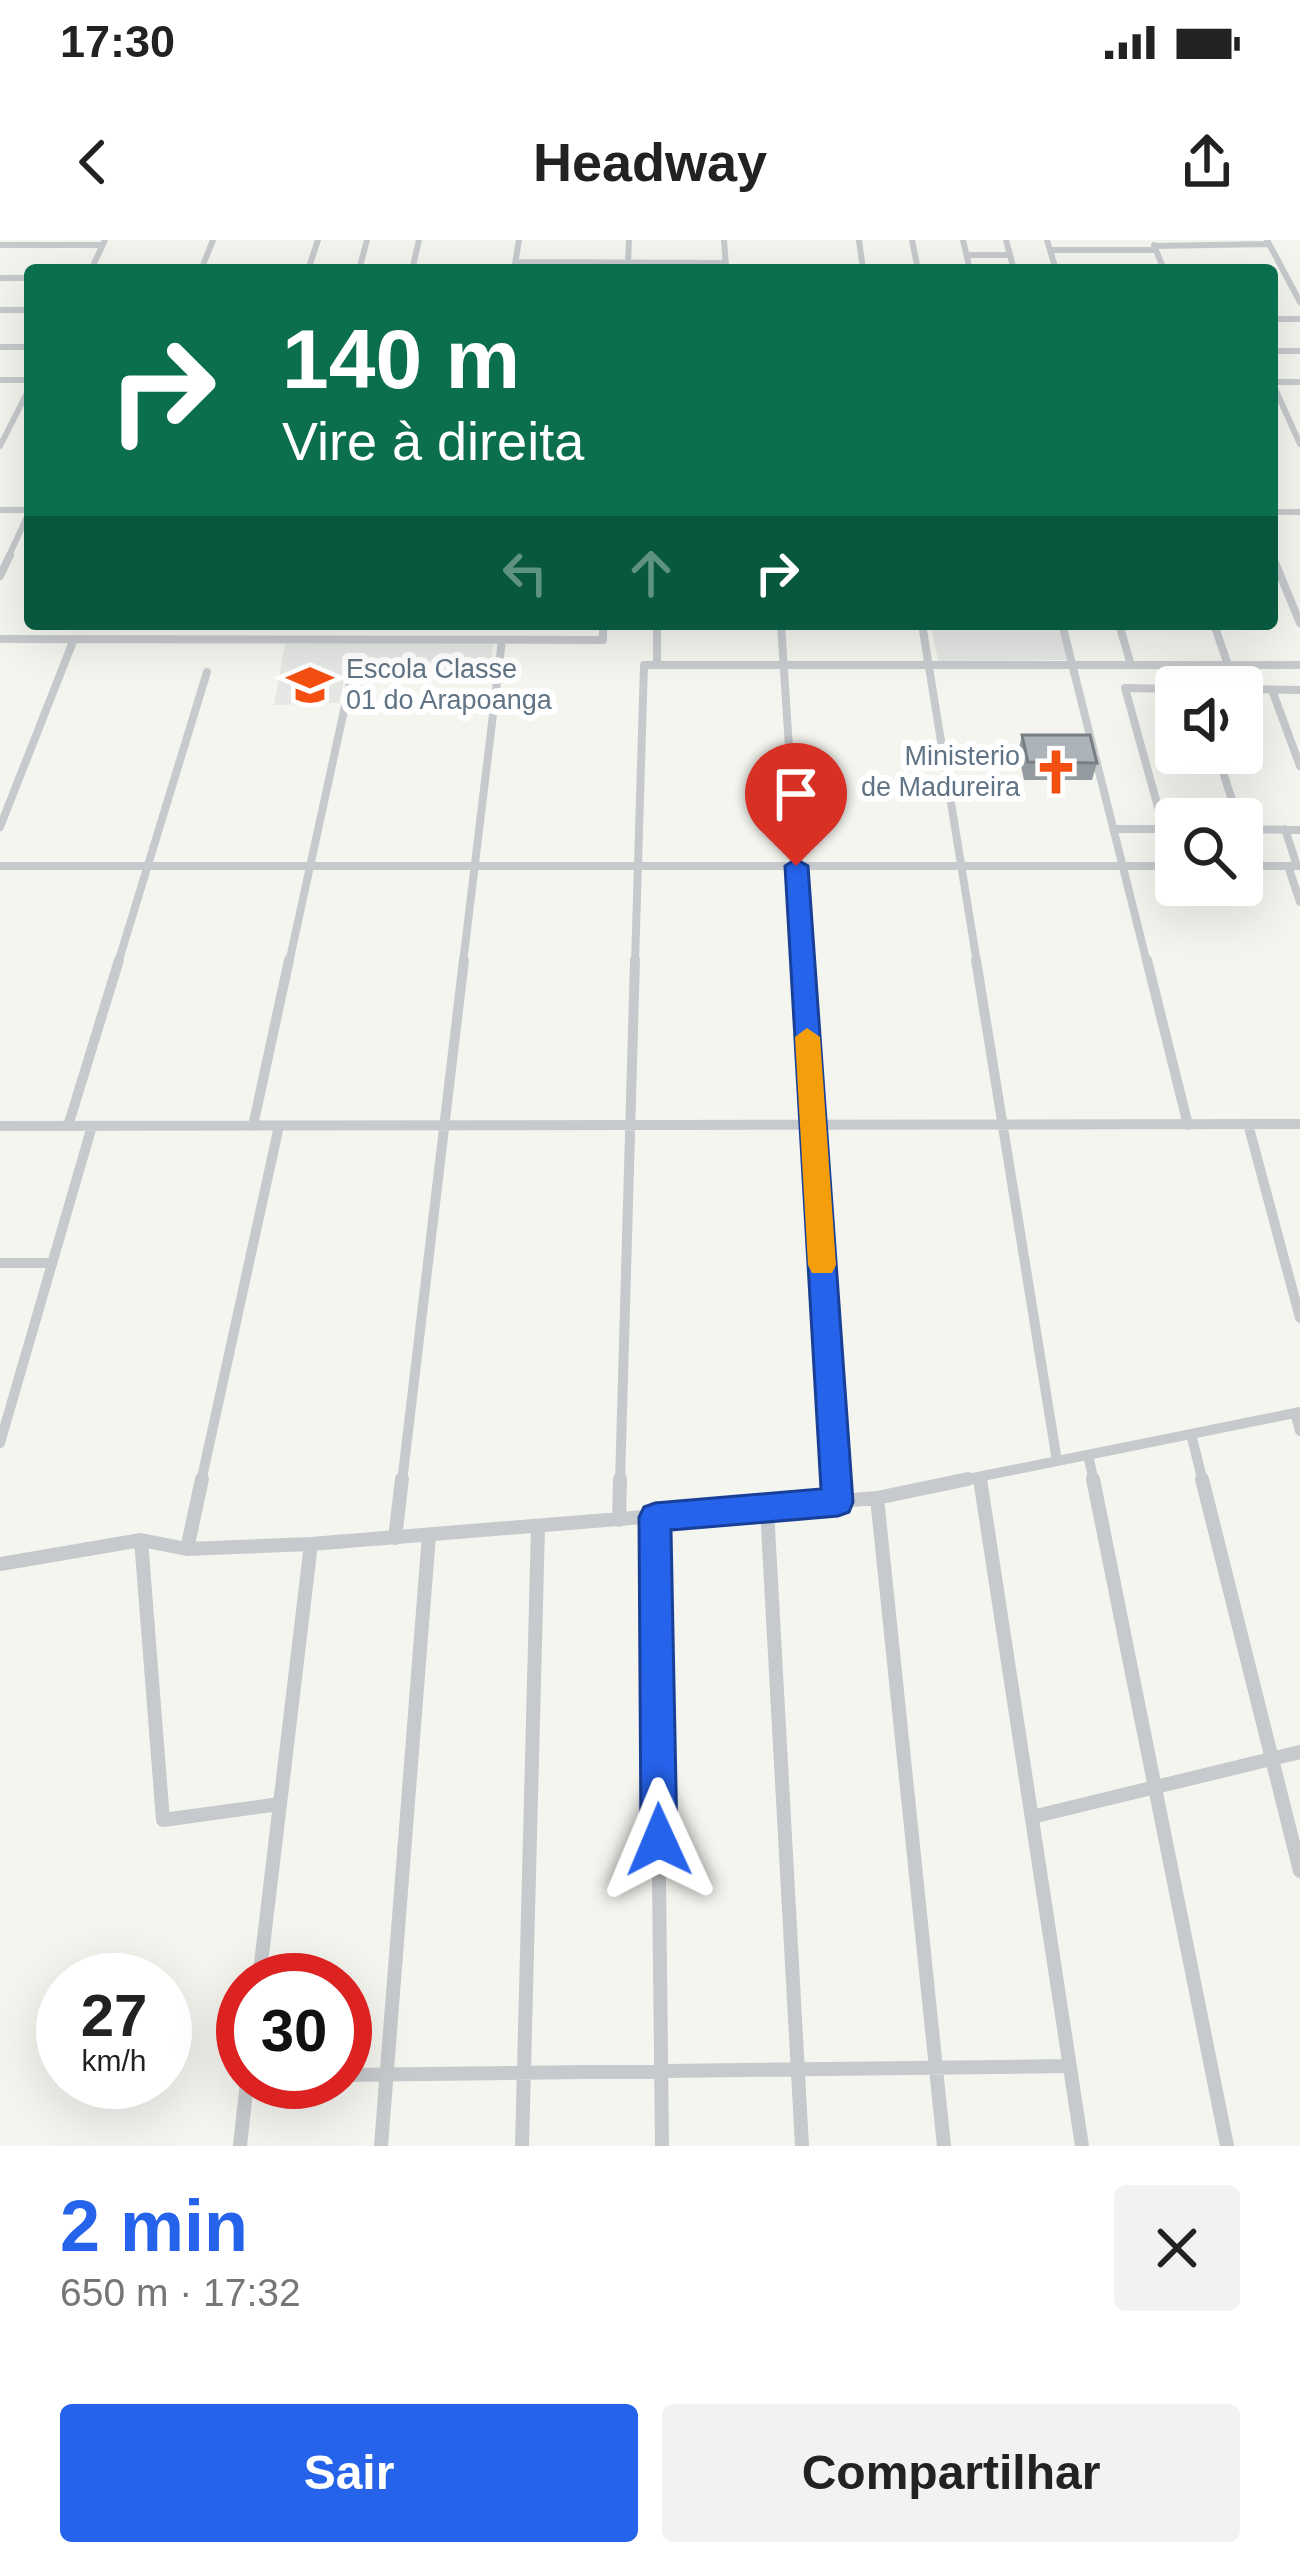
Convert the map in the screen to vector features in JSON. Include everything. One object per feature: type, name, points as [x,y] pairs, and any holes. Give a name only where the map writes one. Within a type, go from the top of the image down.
[{"type":"street","points":[[628,262],[629,240]]},
{"type":"street","points":[[963,240],[969,264]]},
{"type":"street","points":[[1006,240],[1012,264]]},
{"type":"street","points":[[1047,240],[1054,264]]},
{"type":"street","points":[[0,245],[104,242]]},
{"type":"street","points":[[1050,250],[1268,242],[1300,302]]},
{"type":"street","points":[[967,255],[1010,255]]},
{"type":"street","points":[[572,264],[667,264]]},
{"type":"street","points":[[1278,274],[1300,278]]},
{"type":"street","points":[[1278,395],[1300,444]]},
{"type":"street","points":[[0,446],[24,397]]},
{"type":"street","points":[[0,422],[13,422]]},
{"type":"street","points":[[0,576],[24,523]]},
{"type":"street","points":[[1278,569],[1300,623]]},
{"type":"street","points":[[28,639],[32,630]]},
{"type":"street","points":[[135,639],[138,630]]},
{"type":"street","points":[[180,639],[183,630]]},
{"type":"street","points":[[277,639],[279,630]]},
{"type":"street","points":[[322,640],[324,630]]},
{"type":"street","points":[[418,640],[420,630]]},
{"type":"street","points":[[460,640],[462,630]]},
{"type":"street","points":[[561,640],[562,630]]},
{"type":"street","points":[[0,639],[602,640],[603,630]]},
{"type":"street","points":[[657,630],[657,665]]},
{"type":"street","points":[[781,630],[838,1502]]},
{"type":"street","points":[[923,630],[1057,1461]]},
{"type":"street","points":[[1063,630],[1188,1125]]},
{"type":"street","points":[[1121,630],[1131,665]]},
{"type":"street","points":[[1215,630],[1224,665]]},
{"type":"street","points":[[0,827],[74,639]]},
{"type":"street","points":[[395,1538],[502,640]]},
{"type":"street","points":[[619,1520],[644,665],[1300,664]]},
{"type":"street","points":[[254,1126],[353,669],[498,669]]},
{"type":"street","points":[[68,1126],[207,672]]},
{"type":"street","points":[[1155,688],[1125,688],[1160,798]]},
{"type":"street","points":[[1263,690],[1300,690]]},
{"type":"street","points":[[1272,690],[1300,766]]},
{"type":"street","points":[[1113,830],[1155,830]]},
{"type":"street","points":[[1263,830],[1300,830]]},
{"type":"street","points":[[1285,830],[1300,902]]},
{"type":"street","points":[[0,866],[1155,866]]},
{"type":"street","points":[[1263,866],[1295,866]]},
{"type":"street","points":[[1248,1124],[1293,1265],[1300,1318]]},
{"type":"street","points":[[0,1126],[1300,1124]]},
{"type":"street","points":[[0,1443],[92,1126]]},
{"type":"street","points":[[187,1549],[279,1126]]},
{"type":"street","points":[[0,1263],[52,1263]]},
{"type":"street","points":[[0,1564],[141,1540],[187,1549],[311,1544],[838,1502],[1297,1412],[1300,1431]]},
{"type":"street","points":[[1191,1434],[1300,1871]]},
{"type":"street","points":[[1088,1455],[1227,2146]]},
{"type":"street","points":[[980,1477],[1082,2146]]},
{"type":"street","points":[[877,1498],[944,2146]]},
{"type":"street","points":[[767,1509],[802,2146]]},
{"type":"street","points":[[655,1517],[662,2146]]},
{"type":"street","points":[[522,2146],[538,1527]]},
{"type":"street","points":[[381,2146],[429,1535]]},
{"type":"street","points":[[141,1540],[163,1820],[280,1804]]},
{"type":"street","points":[[262,1953],[311,1544]]},
{"type":"street","points":[[1032,1817],[1300,1752]]},
{"type":"street","points":[[372,2074],[1070,2066]]},
{"type":"street","points":[[240,2146],[244,2109]]},
{"type":"shaded area","points":[[932,630],[1059,630],[1067,660],[938,661]]},
{"type":"shaded area","name":"Escola Classe 01 do Arapoanga","points":[[493,643],[491,667],[347,668],[339,703],[274,705],[285,644]]},
{"type":"building","points":[[1022,735],[1090,735],[1097,763],[1028,762]]},
{"type":"slow traffic","points":[[807,1037],[822,1265]]},
{"type":"place","name":"Escola Classe 01 do Arapoanga","points":[[310,685]]},
{"type":"place","name":"Ministerio de Madureira","points":[[1056,772]]},
{"type":"route","points":[[659,1840],[655,1517],[838,1502],[796,866]]}]
